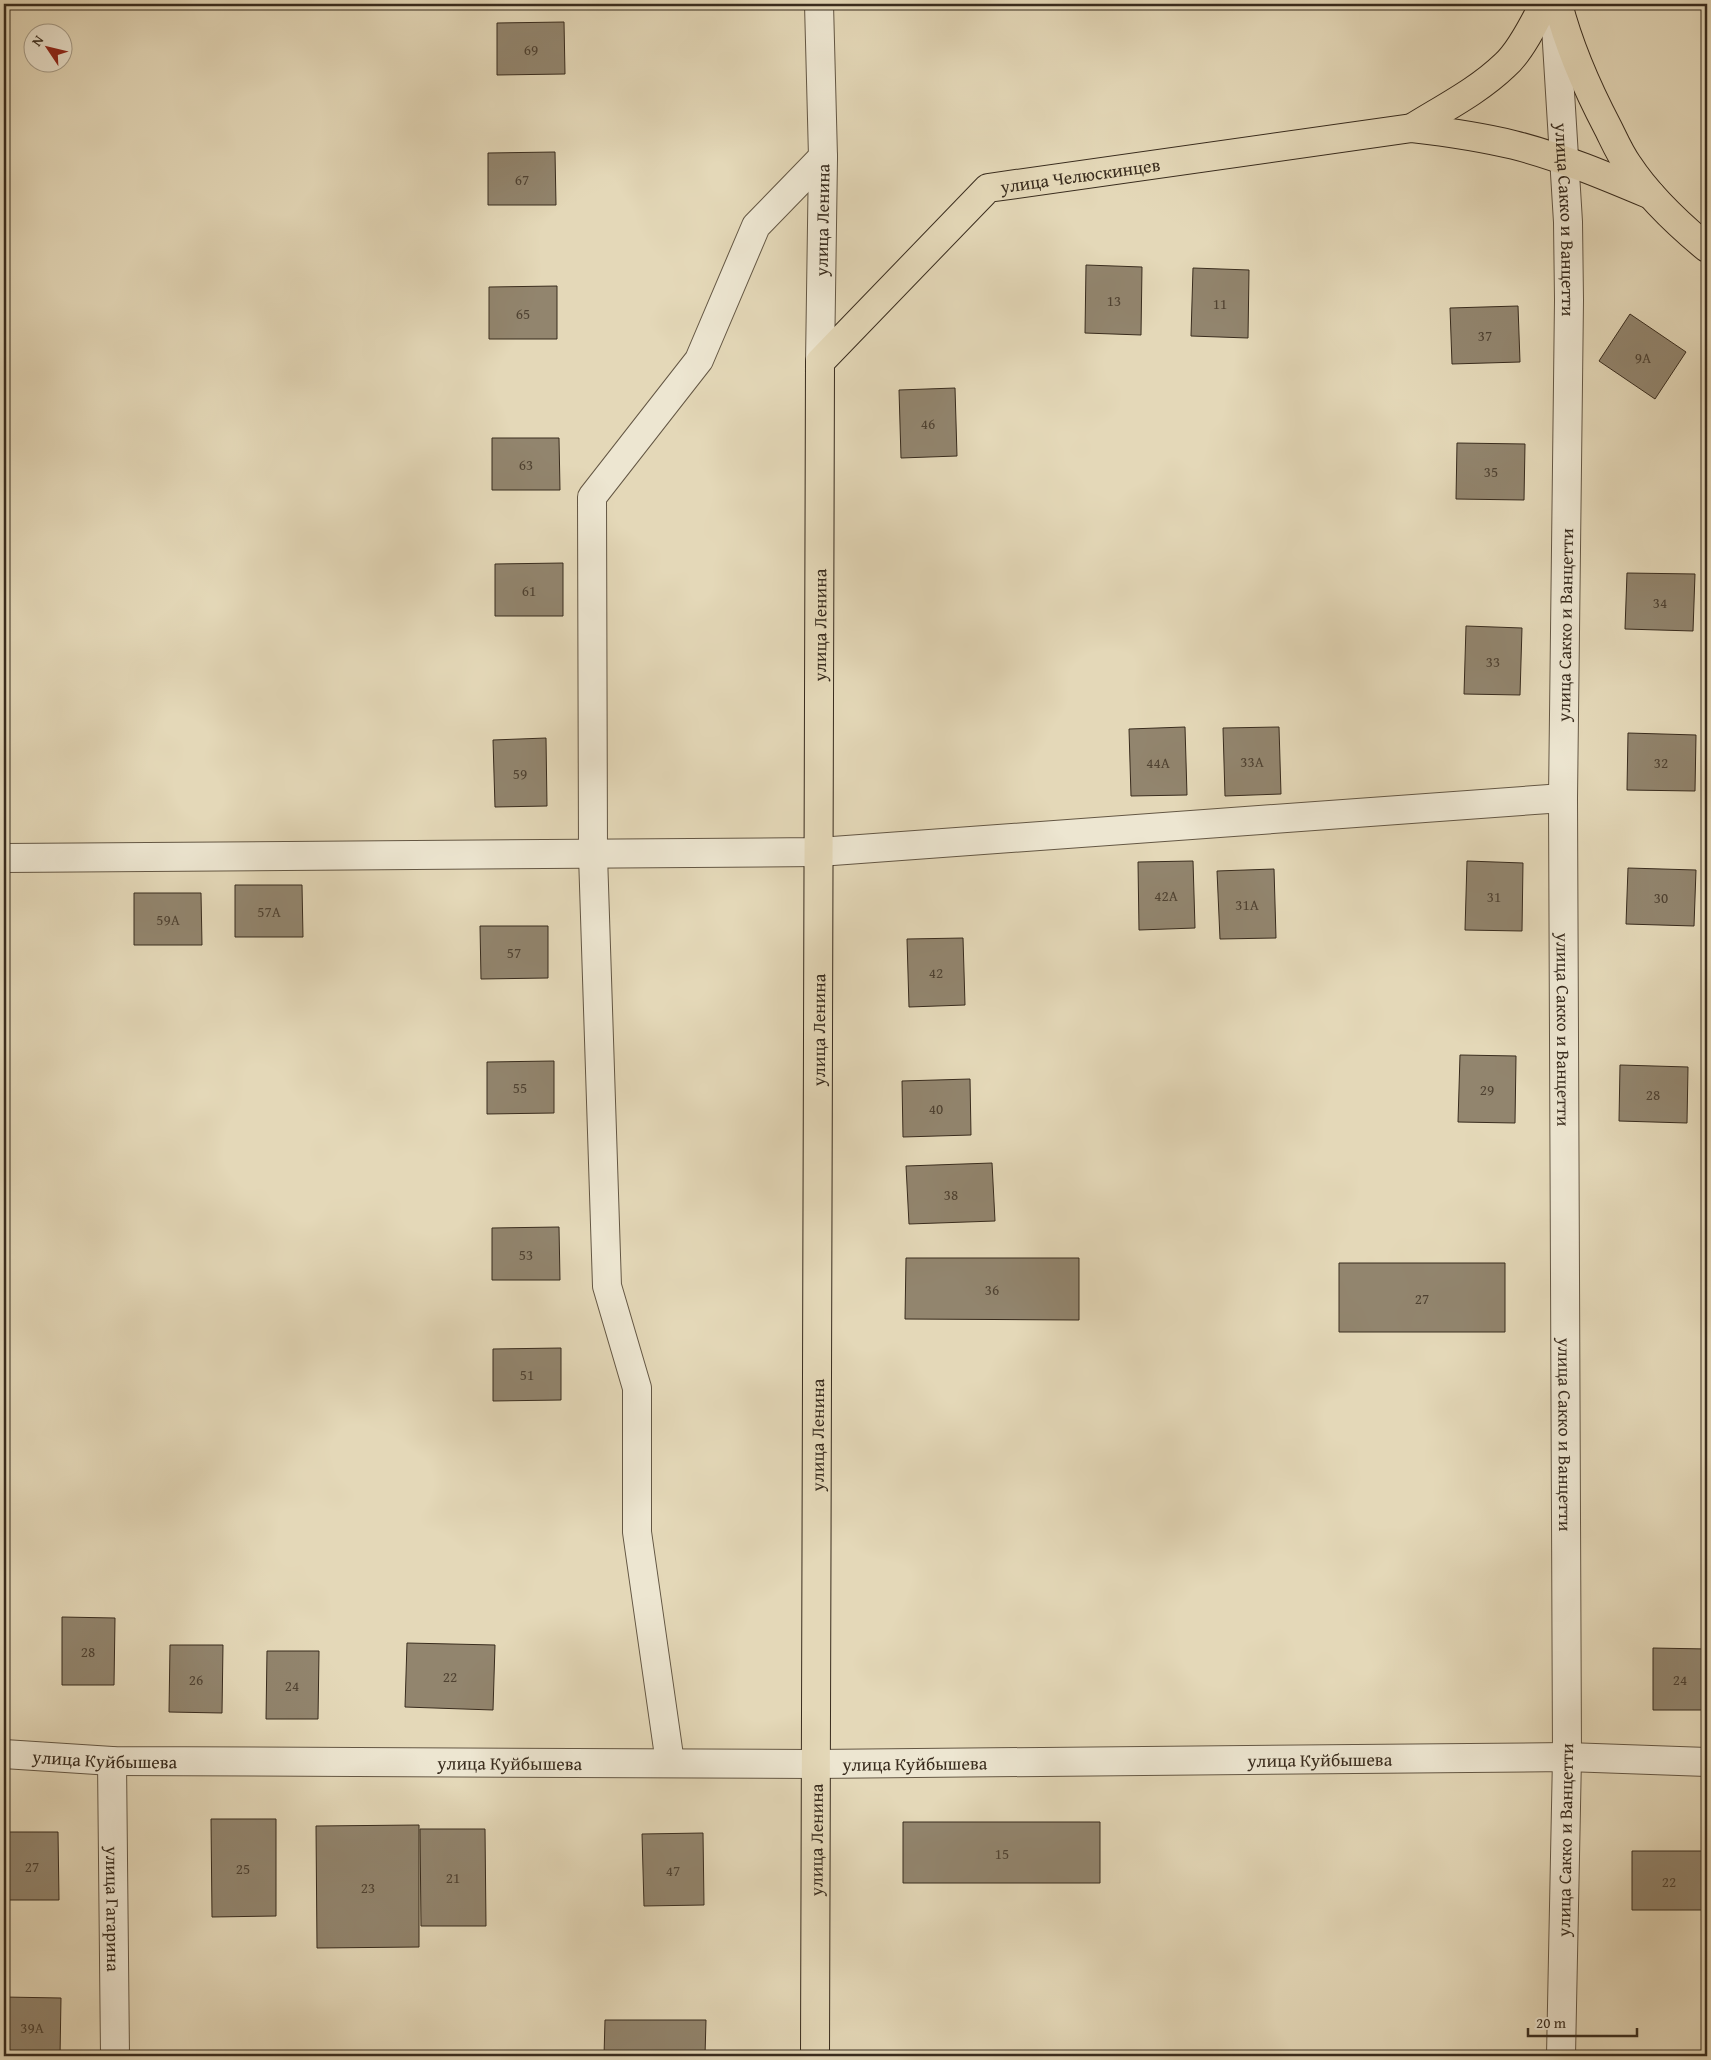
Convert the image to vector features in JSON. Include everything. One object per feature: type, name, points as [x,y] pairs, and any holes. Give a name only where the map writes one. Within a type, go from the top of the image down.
[{"type":"main road","points":[[1412,128],[1470,92],[1506,64],[1532,28],[1544,4]]},
{"type":"main road","points":[[1556,4],[1567,38],[1597,107],[1627,165],[1650,195],[1682,228],[1707,248]]},
{"type":"main road","points":[[1412,128],[1466,135],[1515,145],[1564,161],[1650,195]]},
{"type":"main road","name":"улица Челюскинцев","points":[[820,362],[988,188],[1412,128]]},
{"type":"main road","name":"улица Ленина","points":[[816,2056],[815,1764],[820,362]]},
{"type":"street","name":"улица Ленина","points":[[819,4],[823,157],[820,362]]},
{"type":"street","name":"улица Сакко и Ванцетти","points":[[1556,4],[1568,222],[1569,300],[1563,798],[1567,1757],[1561,2056]]},
{"type":"street","points":[[670,1763],[638,1532],[637,1388],[607,1286],[594,855],[592,497],[699,360],[756,226],[823,157]]},
{"type":"street","points":[[4,858],[819,852],[1563,798]]},
{"type":"street","name":"улица Куйбышева","points":[[4,1754],[112,1761],[815,1764],[1567,1757],[1707,1762]]},
{"type":"street","name":"улица Гагарина","points":[[112,1761],[115,2056]]},
{"type":"building","points":[[564,22],[565,74],[497,75],[497,23]]},
{"type":"building","points":[[555,152],[556,205],[488,205],[488,153]]},
{"type":"building","points":[[1086,265],[1142,267],[1141,335],[1085,333]]},
{"type":"building","points":[[1193,268],[1249,270],[1248,338],[1191,336]]},
{"type":"building","points":[[557,286],[557,339],[489,339],[489,287]]},
{"type":"building","points":[[1518,306],[1520,362],[1452,364],[1450,308]]},
{"type":"building","points":[[1630,314],[1686,352],[1655,399],[1599,361]]},
{"type":"building","points":[[955,388],[957,456],[901,458],[899,390]]},
{"type":"building","points":[[492,438],[559,438],[560,490],[492,490]]},
{"type":"building","points":[[1457,443],[1525,444],[1524,500],[1456,499]]},
{"type":"building","points":[[563,563],[563,616],[495,616],[495,564]]},
{"type":"building","points":[[1627,573],[1695,574],[1693,631],[1625,629]]},
{"type":"building","points":[[1466,626],[1522,628],[1520,695],[1464,694]]},
{"type":"building","points":[[1185,727],[1187,795],[1131,796],[1129,729]]},
{"type":"building","points":[[1279,727],[1281,794],[1225,796],[1223,728]]},
{"type":"building","points":[[1628,733],[1696,735],[1695,791],[1627,790]]},
{"type":"building","points":[[546,738],[547,806],[495,807],[493,740]]},
{"type":"building","points":[[1193,861],[1195,928],[1139,930],[1138,862]]},
{"type":"building","points":[[1467,861],[1523,863],[1522,931],[1465,930]]},
{"type":"building","points":[[1628,868],[1696,870],[1694,926],[1626,924]]},
{"type":"building","points":[[1274,869],[1276,938],[1220,939],[1217,871]]},
{"type":"building","points":[[235,885],[302,885],[303,937],[235,937]]},
{"type":"building","points":[[134,893],[201,893],[202,945],[134,945]]},
{"type":"building","points":[[480,926],[548,926],[548,978],[481,979]]},
{"type":"building","points":[[963,938],[965,1005],[909,1007],[907,939]]},
{"type":"building","points":[[1460,1055],[1516,1056],[1515,1123],[1458,1122]]},
{"type":"building","points":[[554,1061],[554,1113],[487,1114],[487,1062]]},
{"type":"building","points":[[1620,1065],[1688,1067],[1687,1123],[1619,1121]]},
{"type":"building","points":[[970,1079],[971,1135],[903,1137],[902,1081]]},
{"type":"building","points":[[992,1163],[995,1221],[909,1224],[906,1166]]},
{"type":"building","points":[[559,1227],[560,1280],[492,1280],[492,1228]]},
{"type":"building","points":[[906,1258],[1079,1258],[1079,1320],[905,1319]]},
{"type":"building","points":[[1339,1263],[1505,1263],[1505,1332],[1339,1332]]},
{"type":"building","points":[[561,1348],[561,1400],[493,1401],[493,1349]]},
{"type":"building","points":[[62,1617],[115,1618],[114,1685],[62,1685]]},
{"type":"building","points":[[407,1643],[495,1645],[493,1710],[405,1707]]},
{"type":"building","points":[[170,1645],[223,1645],[222,1713],[169,1712]]},
{"type":"building","points":[[1653,1648],[1707,1649],[1707,1710],[1653,1710]]},
{"type":"building","points":[[267,1651],[319,1651],[318,1719],[266,1719]]},
{"type":"building","points":[[211,1819],[276,1819],[276,1916],[212,1917]]},
{"type":"building","points":[[903,1822],[1100,1822],[1100,1883],[903,1883]]},
{"type":"building","points":[[419,1825],[419,1947],[317,1948],[316,1826]]},
{"type":"building","points":[[420,1829],[485,1829],[486,1926],[421,1926]]},
{"type":"building","points":[[5,1832],[58,1832],[59,1900],[6,1900]]},
{"type":"building","points":[[703,1833],[704,1905],[644,1906],[642,1834]]},
{"type":"building","points":[[1632,1851],[1707,1851],[1707,1910],[1632,1910]]},
{"type":"building","points":[[4,1997],[61,1998],[60,2056],[4,2056]]},
{"type":"building","points":[[605,2020],[706,2020],[705,2056],[604,2056]]}]
